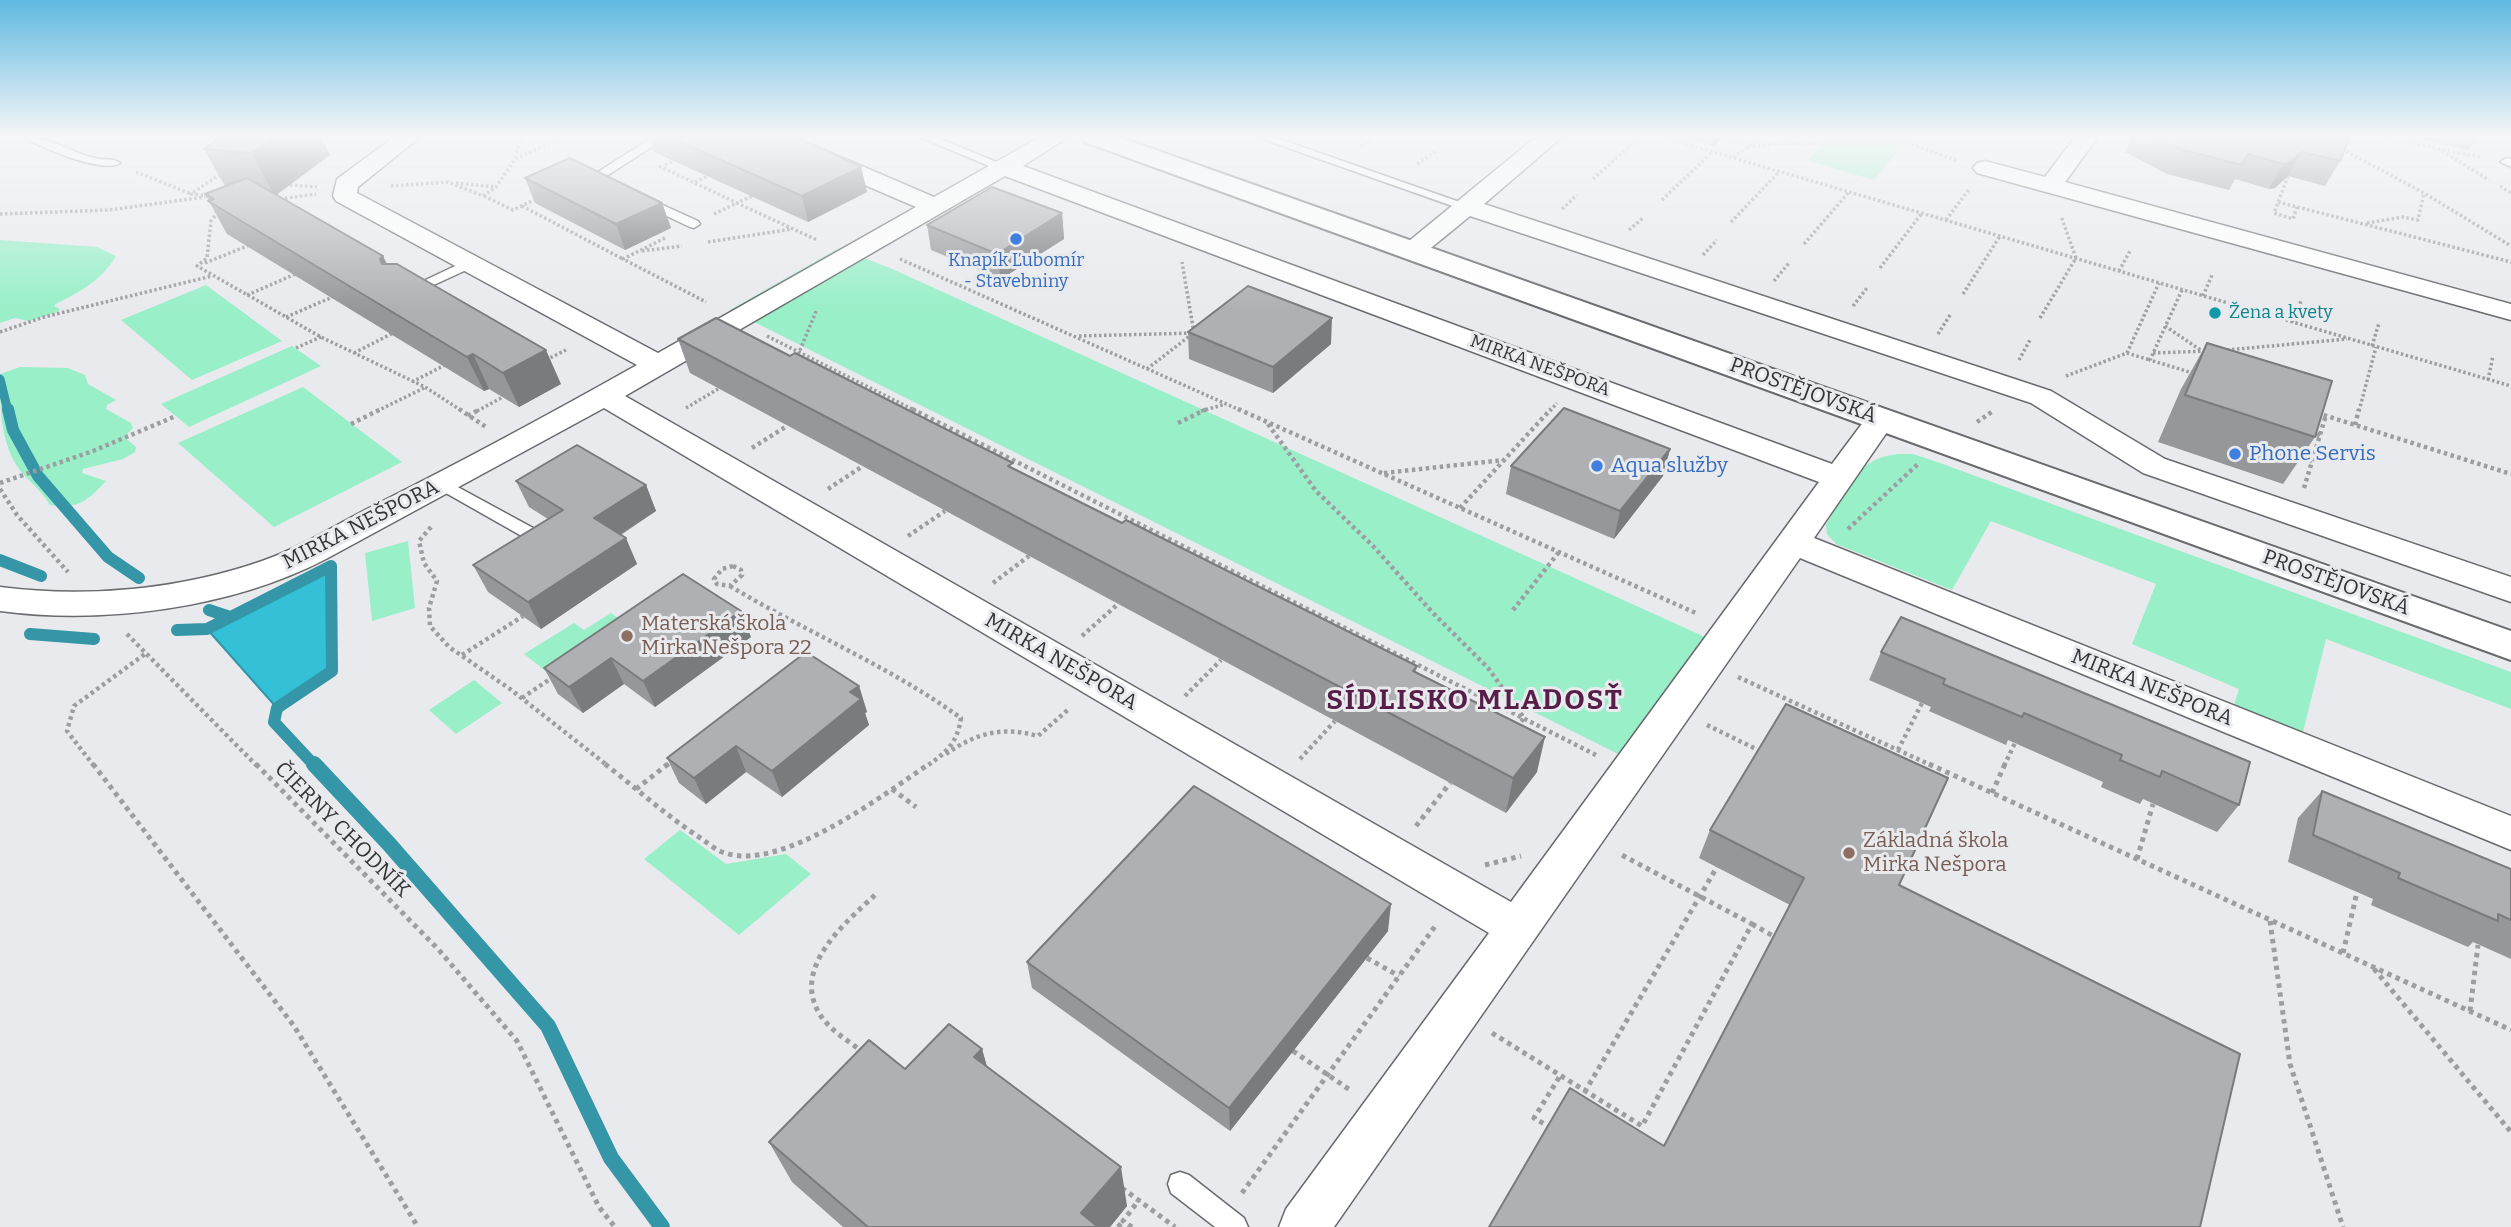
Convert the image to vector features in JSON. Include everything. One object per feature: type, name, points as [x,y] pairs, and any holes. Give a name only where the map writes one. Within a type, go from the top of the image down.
[{"type":"street","points":[[342,194],[659,365]]},
{"type":"street","points":[[906,194],[936,207]]},
{"type":"street","name":"MIRKA NEŠPORA","points":[[0,599],[47,606],[100,603],[207,588],[265,573],[454,490],[604,396],[659,365],[726,309],[869,245],[958,194]]},
{"type":"street","name":"MIRKA NEŠPORA","points":[[1075,194],[1839,478]]},
{"type":"street","name":"PROSTĚJOVSKÁ","points":[[1254,194],[2511,646]]},
{"type":"street","points":[[1412,251],[1480,194]]},
{"type":"street","points":[[2080,194],[2511,312]]},
{"type":"street","points":[[1465,206],[2043,398],[2154,466],[2511,590]]},
{"type":"street","name":"MIRKA NEŠPORA","points":[[604,396],[1517,927]]},
{"type":"street","points":[[1304,1227],[1706,663],[1808,548],[1839,478],[1881,419]]},
{"type":"street","name":"MIRKA NEŠPORA","points":[[1808,548],[2511,833]]},
{"type":"lane","points":[[633,194],[694,224]]},
{"type":"lane","points":[[1430,194],[1465,206]]},
{"type":"lane","points":[[406,293],[470,263]]},
{"type":"lane","points":[[454,490],[540,539]]},
{"type":"lane","points":[[1180,1184],[1229,1223]]},
{"type":"path","points":[[0,214],[109,210],[211,196],[194,194]]},
{"type":"path","points":[[274,199],[310,194]]},
{"type":"path","points":[[483,195],[513,210],[544,194]]},
{"type":"path","points":[[717,194],[820,242],[808,248]]},
{"type":"path","points":[[1662,200],[1668,194]]},
{"type":"path","points":[[1731,222],[1758,194]]},
{"type":"path","points":[[1804,244],[1847,194]]},
{"type":"path","points":[[1857,194],[2511,386]]},
{"type":"path","points":[[2053,194],[2076,258]]},
{"type":"path","points":[[2280,194],[2274,214],[2293,219],[2297,207]]},
{"type":"path","points":[[2362,224],[2403,217],[2418,220],[2424,194]]},
{"type":"path","points":[[2426,194],[2511,246]]},
{"type":"path","points":[[1559,211],[1577,195]]},
{"type":"path","points":[[623,259],[752,196]]},
{"type":"path","points":[[2277,202],[2511,262]]},
{"type":"path","points":[[202,264],[209,250],[211,221],[223,206]]},
{"type":"path","points":[[521,206],[705,303],[726,309],[801,354],[1598,756]]},
{"type":"path","points":[[1880,268],[1922,213]]},
{"type":"path","points":[[1627,233],[1644,217]]},
{"type":"path","points":[[557,224],[567,220]]},
{"type":"path","points":[[705,243],[792,229]]},
{"type":"path","points":[[1177,232],[1194,333]]},
{"type":"path","points":[[1962,294],[2000,236]]},
{"type":"path","points":[[1700,257],[1717,240]]},
{"type":"path","points":[[252,244],[197,266],[321,337],[425,387],[490,430]]},
{"type":"path","points":[[638,251],[685,245]]},
{"type":"path","points":[[869,245],[1700,615]]},
{"type":"path","points":[[2119,271],[2130,251]]},
{"type":"path","points":[[2040,318],[2076,258]]},
{"type":"path","points":[[1774,281],[1789,263]]},
{"type":"path","points":[[247,295],[299,272]]},
{"type":"path","points":[[2203,296],[2212,275]]},
{"type":"path","points":[[0,332],[44,317],[213,276]]},
{"type":"path","points":[[2127,352],[2159,283]]},
{"type":"path","points":[[1853,306],[1867,288]]},
{"type":"path","points":[[2182,290],[2150,360],[2201,376]]},
{"type":"path","points":[[286,317],[336,295]]},
{"type":"path","points":[[2292,322],[2301,300]]},
{"type":"path","points":[[1938,334],[1950,315]]},
{"type":"path","points":[[2355,425],[2379,323]]},
{"type":"path","points":[[2165,326],[2213,358]]},
{"type":"path","points":[[1147,369],[1201,328]]},
{"type":"path","points":[[354,353],[396,332]]},
{"type":"path","points":[[1074,336],[1194,333]]},
{"type":"path","points":[[296,348],[321,337]]},
{"type":"path","points":[[2219,351],[2349,339]]},
{"type":"path","points":[[2019,360],[2030,340]]},
{"type":"path","points":[[545,361],[568,348]]},
{"type":"path","points":[[2153,353],[2211,351]]},
{"type":"path","points":[[790,360],[801,354]]},
{"type":"path","points":[[2488,380],[2493,356]]},
{"type":"path","points":[[412,382],[448,363]]},
{"type":"path","points":[[1808,548],[1923,459],[2005,402],[2057,398],[2069,377]]},
{"type":"path","points":[[351,424],[425,387]]},
{"type":"path","points":[[857,393],[867,387]]},
{"type":"path","points":[[693,417],[682,411],[718,389]]},
{"type":"path","points":[[468,416],[503,397]]},
{"type":"path","points":[[1460,508],[1558,402]]},
{"type":"path","points":[[1178,423],[1198,412],[1227,404]]},
{"type":"path","points":[[2314,412],[2511,474]]},
{"type":"path","points":[[2296,515],[2326,415]]},
{"type":"path","points":[[0,483],[93,451],[176,416]]},
{"type":"path","points":[[1267,422],[1317,491],[1488,668],[1524,719]]},
{"type":"path","points":[[2304,425],[2320,436]]},
{"type":"path","points":[[761,455],[750,449],[787,426]]},
{"type":"path","points":[[936,433],[945,426]]},
{"type":"path","points":[[2292,454],[2312,461]]},
{"type":"path","points":[[1383,474],[1506,458],[1519,462]]},
{"type":"path","points":[[835,498],[824,492],[863,466]]},
{"type":"path","points":[[1015,473],[1025,467]]},
{"type":"path","name":"ČIERNY CHODNÍK","points":[[0,489],[17,515],[145,654],[438,948],[517,1041],[599,1207],[615,1227]]},
{"type":"path","points":[[454,490],[440,515],[419,541],[424,563],[437,581],[429,608],[430,626],[462,655],[723,853],[746,857],[781,850],[838,824],[981,733],[1006,729],[1025,731]]},
{"type":"path","points":[[917,545],[905,538],[945,511]]},
{"type":"path","points":[[1101,519],[1112,511]]},
{"type":"path","points":[[1513,610],[1559,552]]},
{"type":"path","points":[[1189,561],[1197,554]]},
{"type":"path","points":[[1000,592],[989,586],[1029,556]]},
{"type":"path","points":[[730,586],[742,575],[738,567],[727,566],[716,574],[716,584],[730,586],[780,616],[925,692],[961,718],[958,736],[942,756]]},
{"type":"path","points":[[1089,643],[1079,638],[1118,604]]},
{"type":"path","points":[[1692,626],[1708,604]]},
{"type":"path","points":[[1291,613],[1299,605]]},
{"type":"path","points":[[462,655],[523,616]]},
{"type":"path","points":[[145,654],[74,706],[67,731],[294,1026],[418,1227]]},
{"type":"path","points":[[1184,697],[1222,660]]},
{"type":"path","points":[[1404,671],[1412,662]]},
{"type":"path","points":[[1706,663],[2511,1030]]},
{"type":"path","points":[[522,698],[561,673]]},
{"type":"path","points":[[1174,692],[1195,704]]},
{"type":"path","points":[[1898,750],[1922,703]]},
{"type":"path","points":[[1511,735],[1524,719]]},
{"type":"path","points":[[1298,762],[1335,721]]},
{"type":"path","points":[[1699,722],[1763,752]]},
{"type":"path","points":[[1992,793],[2015,743]]},
{"type":"path","points":[[1590,767],[1606,745]]},
{"type":"path","points":[[636,789],[678,757]]},
{"type":"path","points":[[1425,835],[1414,828],[1450,783]]},
{"type":"path","points":[[892,789],[916,807]]},
{"type":"path","points":[[2137,859],[2153,804]]},
{"type":"path","points":[[1613,850],[1775,937]]},
{"type":"path","points":[[1229,1223],[1327,1075],[1480,866],[1526,855]]},
{"type":"path","points":[[1574,1110],[1717,867]]},
{"type":"path","points":[[2343,953],[2357,892]]},
{"type":"path","points":[[871,1059],[819,1014],[814,1003],[812,985],[816,964],[827,943],[874,895]]},
{"type":"path","points":[[2270,920],[2290,1064],[2343,1227]]},
{"type":"path","points":[[1637,1136],[1752,924]]},
{"type":"path","points":[[2470,1011],[2478,945]]},
{"type":"path","points":[[1367,958],[1399,976]]},
{"type":"path","points":[[2373,967],[2511,1132]]},
{"type":"path","points":[[1457,1012],[1642,1126]]},
{"type":"path","points":[[1293,1051],[1385,1113]]},
{"type":"path","points":[[1553,1129],[1534,1118],[1560,1076]]},
{"type":"path","points":[[1117,1184],[1175,1227]]},
{"type":"path","points":[[1132,1227],[1121,1224],[1139,1200]]},
{"type":"green space","points":[[0,240],[97,247],[116,256],[97,279],[56,304],[54,306],[60,309],[57,312],[28,321],[15,318],[0,323]]},
{"type":"green space","points":[[839,248],[890,268],[1705,637],[1628,759],[730,310]]},
{"type":"green space","points":[[206,285],[282,341],[192,380],[121,320]]},
{"type":"green space","points":[[292,346],[321,366],[189,427],[161,404]]},
{"type":"green space","points":[[20,367],[68,368],[85,375],[88,384],[116,400],[107,405],[106,409],[131,423],[133,428],[124,437],[136,447],[135,452],[123,459],[83,469],[82,473],[106,481],[82,502],[68,506],[50,505],[11,456],[2,422],[0,374]]},
{"type":"green space","points":[[303,387],[402,462],[274,527],[178,443]]},
{"type":"green space","points":[[1899,454],[1913,454],[1940,463],[2511,672],[2511,709],[2326,639],[2303,732],[2234,705],[2239,689],[2132,644],[2156,584],[1991,521],[1952,590],[1836,544],[1827,534],[1826,525],[1854,478],[1872,462]]},
{"type":"green space","points":[[408,541],[415,608],[372,621],[365,553]]},
{"type":"green space","points":[[611,613],[624,622],[547,672],[524,654],[574,623],[584,630]]},
{"type":"green space","points":[[474,680],[502,703],[456,734],[429,710]]},
{"type":"green space","points":[[680,830],[726,864],[786,854],[811,874],[739,935],[644,859]]},
{"type":"water","points":[[331,566],[332,671],[277,708],[207,629]]},
{"type":"building","points":[[205,194],[275,194],[383,256],[380,259],[382,264],[397,264],[546,350],[503,373],[473,354],[467,357],[208,201],[214,199]]},
{"type":"building","points":[[557,194],[644,194],[662,203],[616,224]]},
{"type":"building","points":[[980,194],[1012,194],[1062,213],[997,254],[927,225]]},
{"type":"building","points":[[1248,286],[1332,318],[1273,367],[1188,332]]},
{"type":"building","points":[[716,318],[790,356],[795,353],[1013,463],[1008,466],[1122,523],[1126,520],[1417,666],[1413,671],[1545,737],[1513,778],[678,339]]},
{"type":"building","points":[[2207,343],[2332,381],[2315,437],[2185,395]]},
{"type":"building","points":[[1564,408],[1670,449],[1620,511],[1511,466]]},
{"type":"building","points":[[577,445],[646,485],[594,518],[626,538],[528,602],[473,565],[563,510],[516,481]]},
{"type":"building","points":[[683,574],[741,611],[643,681],[611,658],[569,687],[544,668]]},
{"type":"building","points":[[1901,617],[2250,762],[2239,805],[2162,771],[2160,777],[2120,760],[2122,755],[2024,713],[2022,717],[1943,684],[1945,679],[1881,652]]},
{"type":"building","points":[[806,652],[859,686],[850,692],[861,699],[772,771],[736,746],[694,778],[667,758]]},
{"type":"building","points":[[1786,704],[1948,778],[1899,885],[2240,1054],[2200,1227],[1489,1227],[1570,1088],[1664,1146],[1804,878],[1710,830]]},
{"type":"building","points":[[1194,786],[1391,904],[1229,1108],[1027,962]]},
{"type":"building","points":[[2322,791],[2511,869],[2511,920],[2498,914],[2498,921],[2398,878],[2400,873],[2313,835]]},
{"type":"building","points":[[949,1024],[982,1049],[974,1057],[1121,1167],[1081,1213],[1098,1227],[868,1227],[769,1142],[869,1040],[905,1069]]},
{"type":"waterway","points":[[0,379],[8,411]]},
{"type":"waterway","points":[[8,409],[13,430],[38,476],[108,557],[139,578]]},
{"type":"waterway","points":[[0,560],[41,576]]},
{"type":"waterway","points":[[177,630],[207,629],[331,566],[332,671],[277,708],[274,722],[315,766]]},
{"type":"waterway","points":[[209,610],[230,617]]},
{"type":"waterway","points":[[30,634],[94,639]]},
{"type":"waterway","points":[[314,764],[389,844],[548,1026],[611,1158],[662,1227]]},
{"type":"place","name":"Knapík Ľubomír - Stavebniny","points":[[1016,239]]},
{"type":"place","name":"Žena a kvety","points":[[2215,313]]},
{"type":"place","name":"Phone Servis","points":[[2235,454]]},
{"type":"place","name":"Aqua služby","points":[[1597,466]]},
{"type":"place","name":"Materská škola Mirka Nešpora 22","points":[[627,636]]},
{"type":"place","name":"Základná škola Mirka Nešpora","points":[[1849,853]]},
{"type":"district","name":"SÍDLISKO MLADOSŤ","points":[[1475,701]]}]
